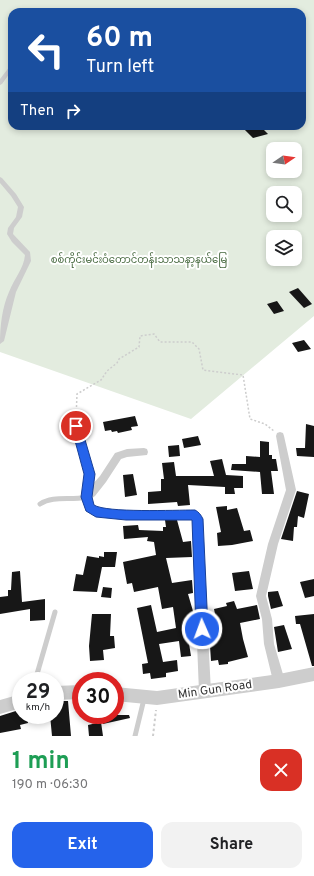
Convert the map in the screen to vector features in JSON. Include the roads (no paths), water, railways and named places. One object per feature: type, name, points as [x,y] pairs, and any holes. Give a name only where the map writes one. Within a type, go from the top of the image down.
[{"type":"street","points":[[0,83],[8,72]]},
{"type":"street","points":[[0,179],[14,195],[21,207],[19,217],[11,228],[10,234],[28,254],[28,261],[12,292],[0,341]]},
{"type":"street","points":[[279,681],[269,644],[268,619],[261,596],[272,544],[290,490],[280,436]]},
{"type":"street","points":[[144,452],[127,453],[118,456],[96,488],[86,497],[89,508],[96,513],[126,515],[195,515],[197,519],[205,692]]},
{"type":"street","name":"Min Gun Road","points":[[124,695],[151,697],[205,692],[279,681],[314,674]]},
{"type":"street","points":[[0,707],[12,704]]},
{"type":"lane","points":[[40,504],[51,498],[78,500],[86,497],[90,474],[76,426]]},
{"type":"lane","points":[[38,672],[55,612]]},
{"type":"lane","points":[[135,736],[151,697]]},
{"type":"park label","name":"စစ်ကိုင်းမင်းဝံတောင်တန်းသာသနာ့နယ်မြေ","points":[[139,260]]}]
